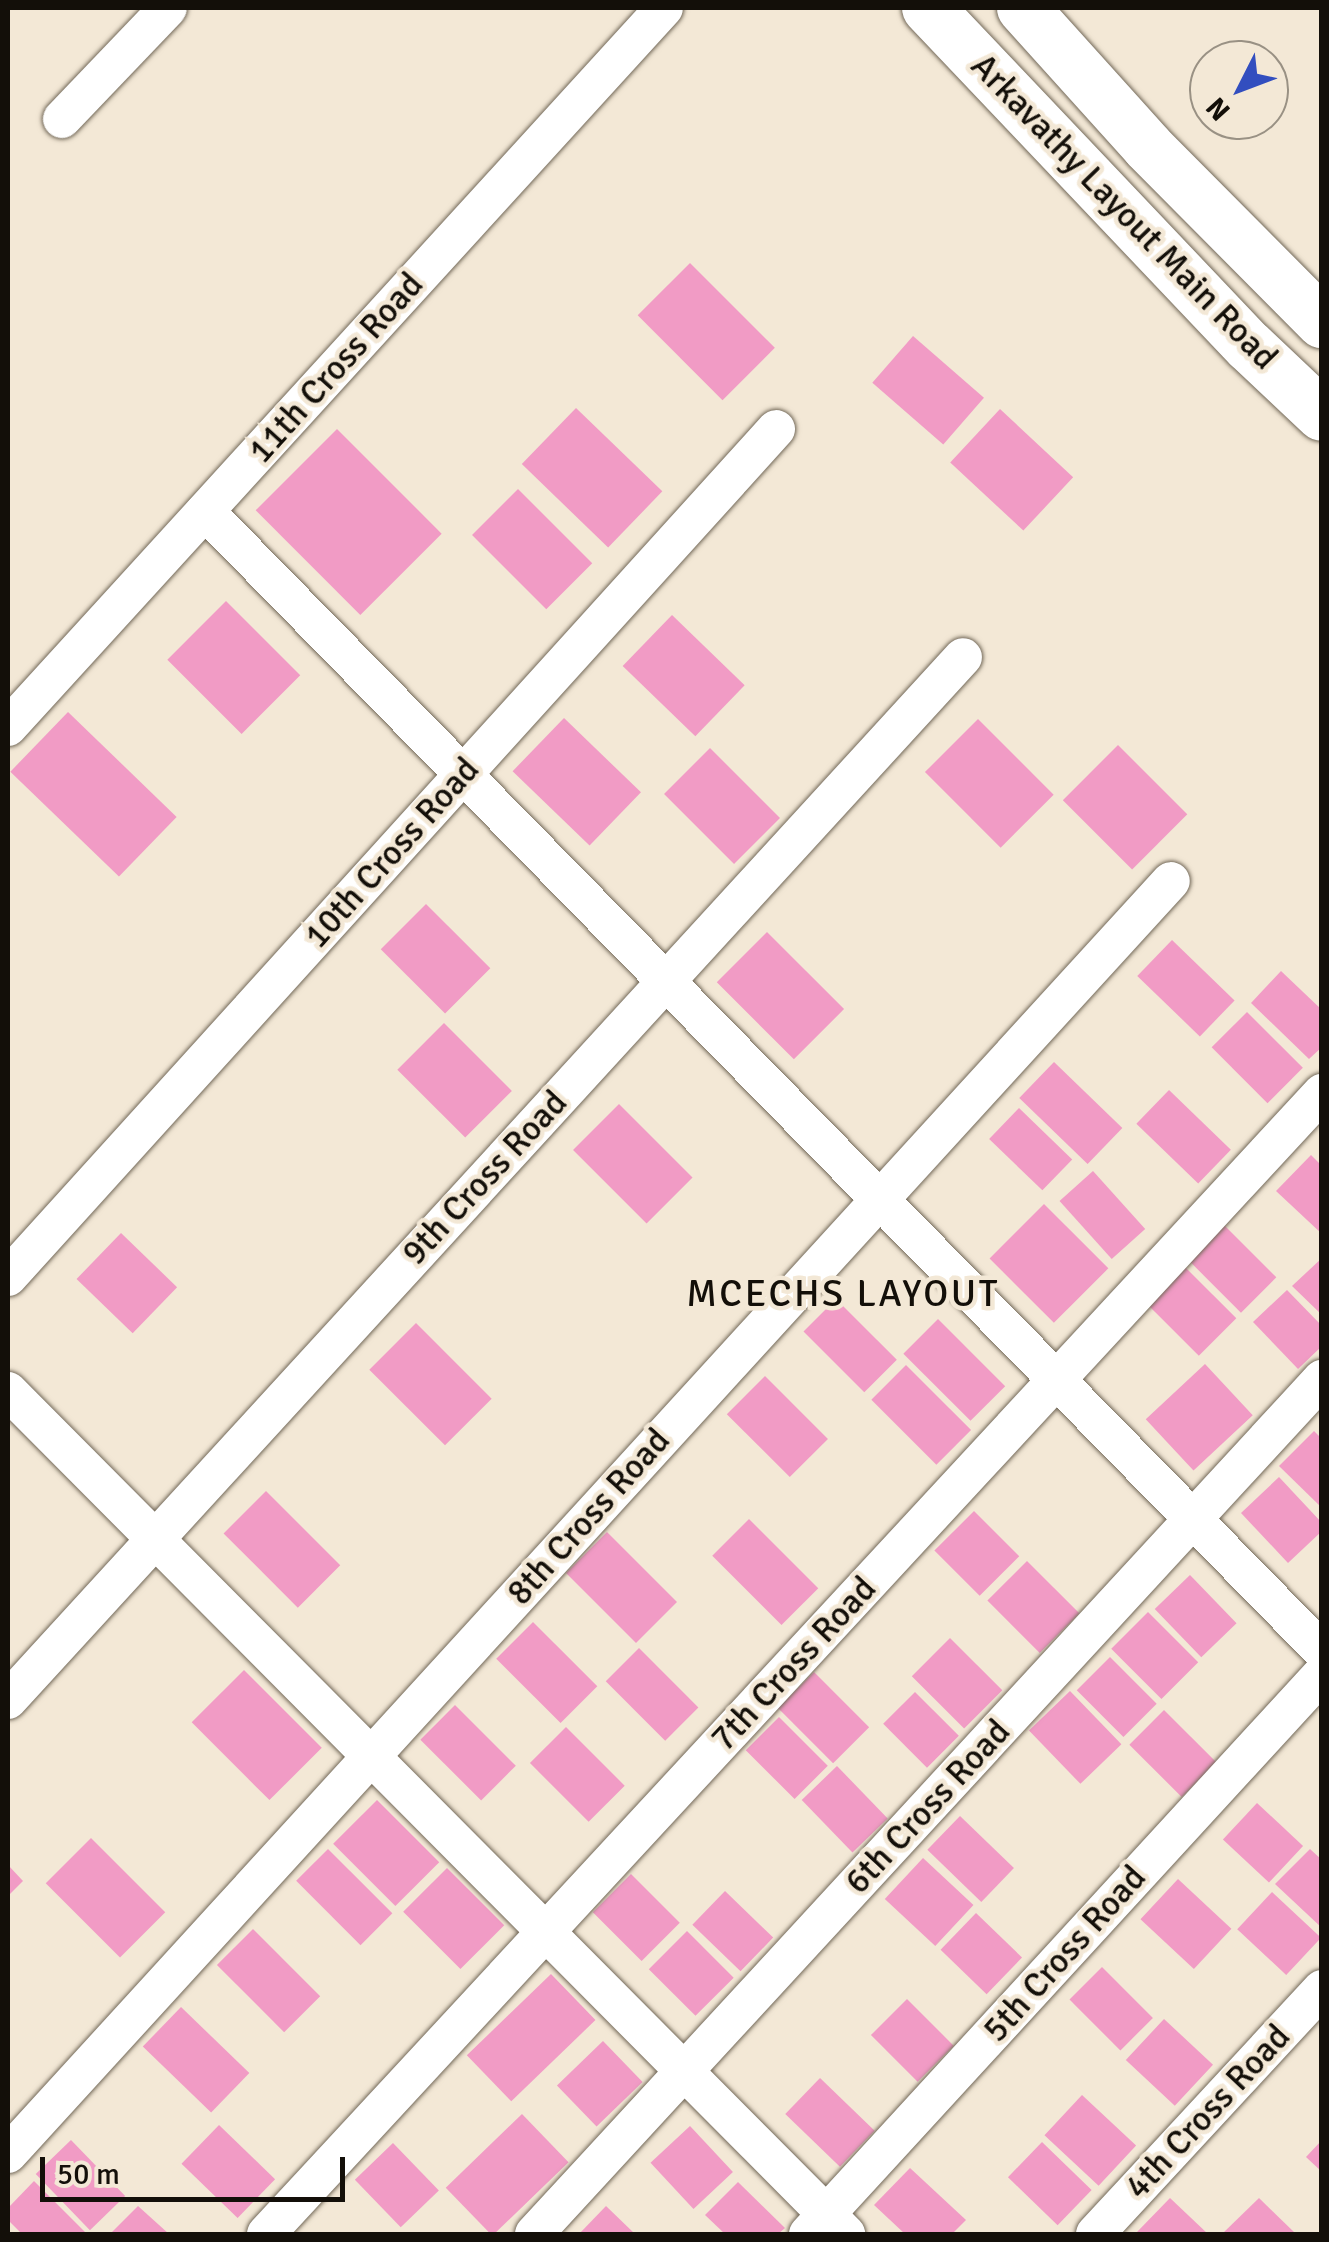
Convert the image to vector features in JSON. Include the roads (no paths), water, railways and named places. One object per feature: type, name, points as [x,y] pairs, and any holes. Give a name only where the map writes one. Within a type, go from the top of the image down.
[{"type":"main road","name":"Arkavathy Layout Main Road","points":[[928,8],[1249,346],[1322,414]]},
{"type":"main road","name":"Arkavathy Layout Main Road","points":[[1023,8],[1148,147],[1322,322]]},
{"type":"street","points":[[62,119],[168,8]]},
{"type":"street","name":"11th Cross Road","points":[[8,728],[664,8]]},
{"type":"street","name":"10th Cross Road","points":[[8,1277],[776,429]]},
{"type":"street","points":[[206,510],[1322,1650]]},
{"type":"street","name":"9th Cross Road","points":[[8,1700],[963,657]]},
{"type":"street","name":"8th Cross Road","points":[[8,2154],[1171,882]]},
{"type":"street","name":"7th Cross Road","points":[[266,2234],[1322,1093]]},
{"type":"street","name":"6th Cross Road","points":[[534,2234],[1322,1379]]},
{"type":"street","points":[[8,1391],[684,2071],[827,2228]]},
{"type":"street","name":"5th Cross Road","points":[[827,2228],[1322,1674]]},
{"type":"street","name":"4th Cross Road","points":[[1095,2234],[1322,1990]]},
{"type":"district","name":"MCECHS LAYOUT","points":[[843,1294]]}]
